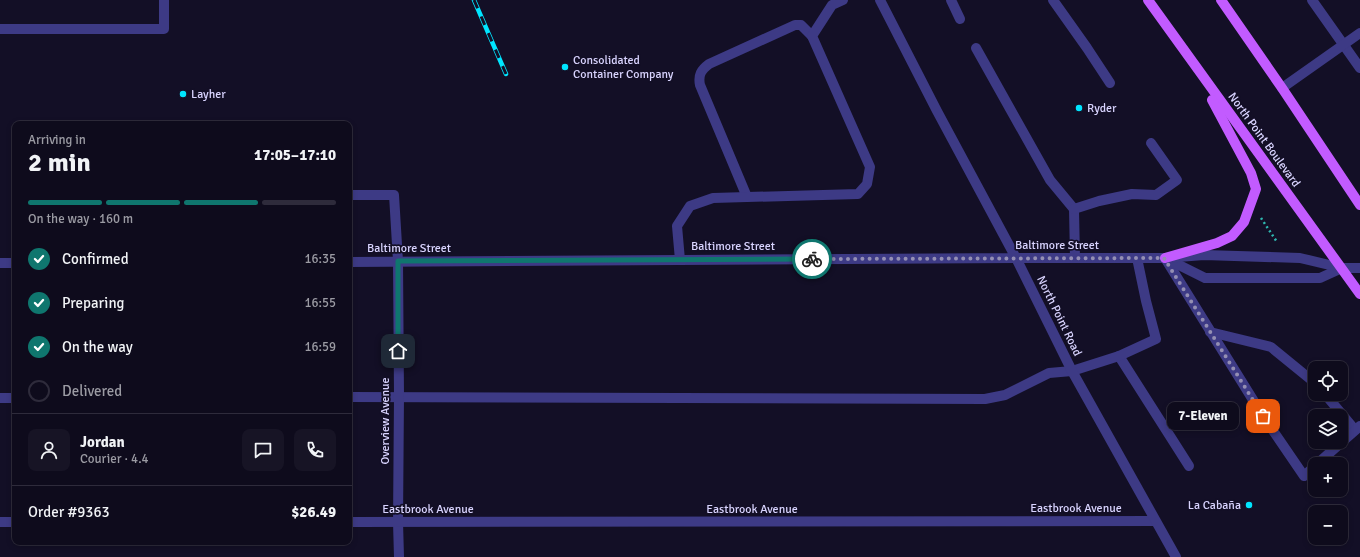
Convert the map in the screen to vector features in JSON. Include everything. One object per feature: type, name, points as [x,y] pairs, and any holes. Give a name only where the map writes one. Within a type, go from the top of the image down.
[{"type":"main road","name":"North Point Boulevard","points":[[1148,0],[1360,294]]},
{"type":"main road","points":[[1221,0],[1360,205]]},
{"type":"main road","points":[[1164,258],[1217,243],[1232,236],[1244,222],[1256,189],[1251,173],[1196,68]]},
{"type":"street","points":[[0,28],[164,29],[164,0]]},
{"type":"street","points":[[812,36],[832,5],[843,0]]},
{"type":"street","name":"North Point Road","points":[[880,0],[1016,258],[1072,371],[1176,557]]},
{"type":"street","points":[[951,0],[960,19]]},
{"type":"street","points":[[1053,0],[1110,83]]},
{"type":"street","points":[[1312,0],[1360,68]]},
{"type":"street","points":[[680,260],[677,226],[690,206],[713,198],[858,194],[867,184],[870,168],[812,36],[801,25],[795,25],[709,64],[701,70],[699,79],[700,85],[747,197]]},
{"type":"street","points":[[1282,88],[1360,33]]},
{"type":"street","points":[[976,48],[1050,180],[1074,209],[1075,258]]},
{"type":"street","points":[[1074,209],[1099,201],[1132,194],[1156,195],[1177,180],[1151,143]]},
{"type":"street","name":"Overview Avenue","points":[[352,194],[394,195],[398,261],[399,557]]},
{"type":"street","name":"Baltimore Street","points":[[352,262],[1164,258],[1204,255],[1300,258],[1342,268],[1360,268]]},
{"type":"street","points":[[352,397],[985,399],[1005,396],[1049,373],[1072,371],[1119,356],[1156,339],[1137,258]]},
{"type":"street","points":[[1164,258],[1263,416],[1304,476],[1308,472]]},
{"type":"street","name":"Baltimore Street","points":[[1164,258],[1205,278],[1320,278],[1342,268]]},
{"type":"street","points":[[0,263],[12,263]]},
{"type":"street","points":[[1210,332],[1271,347],[1308,377]]},
{"type":"street","points":[[1119,356],[1189,466]]},
{"type":"street","points":[[0,398],[12,398]]},
{"type":"street","points":[[1326,457],[1357,428],[1332,401]]},
{"type":"street","name":"Eastbrook Avenue","points":[[352,522],[1155,521]]},
{"type":"street","points":[[0,522],[12,522]]},
{"type":"path","points":[[1259,215],[1278,243]]},
{"type":"railway","points":[[474,0],[506,74]]},
{"type":"way so far","points":[[812,259],[1164,258],[1263,416]]},
{"type":"place","name":"Consolidated Container Company","points":[[565,67]]},
{"type":"place","name":"Layher","points":[[183,94]]},
{"type":"place","name":"Ryder","points":[[1079,108]]},
{"type":"place","name":"7-Eleven","points":[[1263,416]]},
{"type":"place","name":"La Cabaña","points":[[1249,505]]},
{"type":"route","points":[[398,351],[398,261],[812,259]]}]
